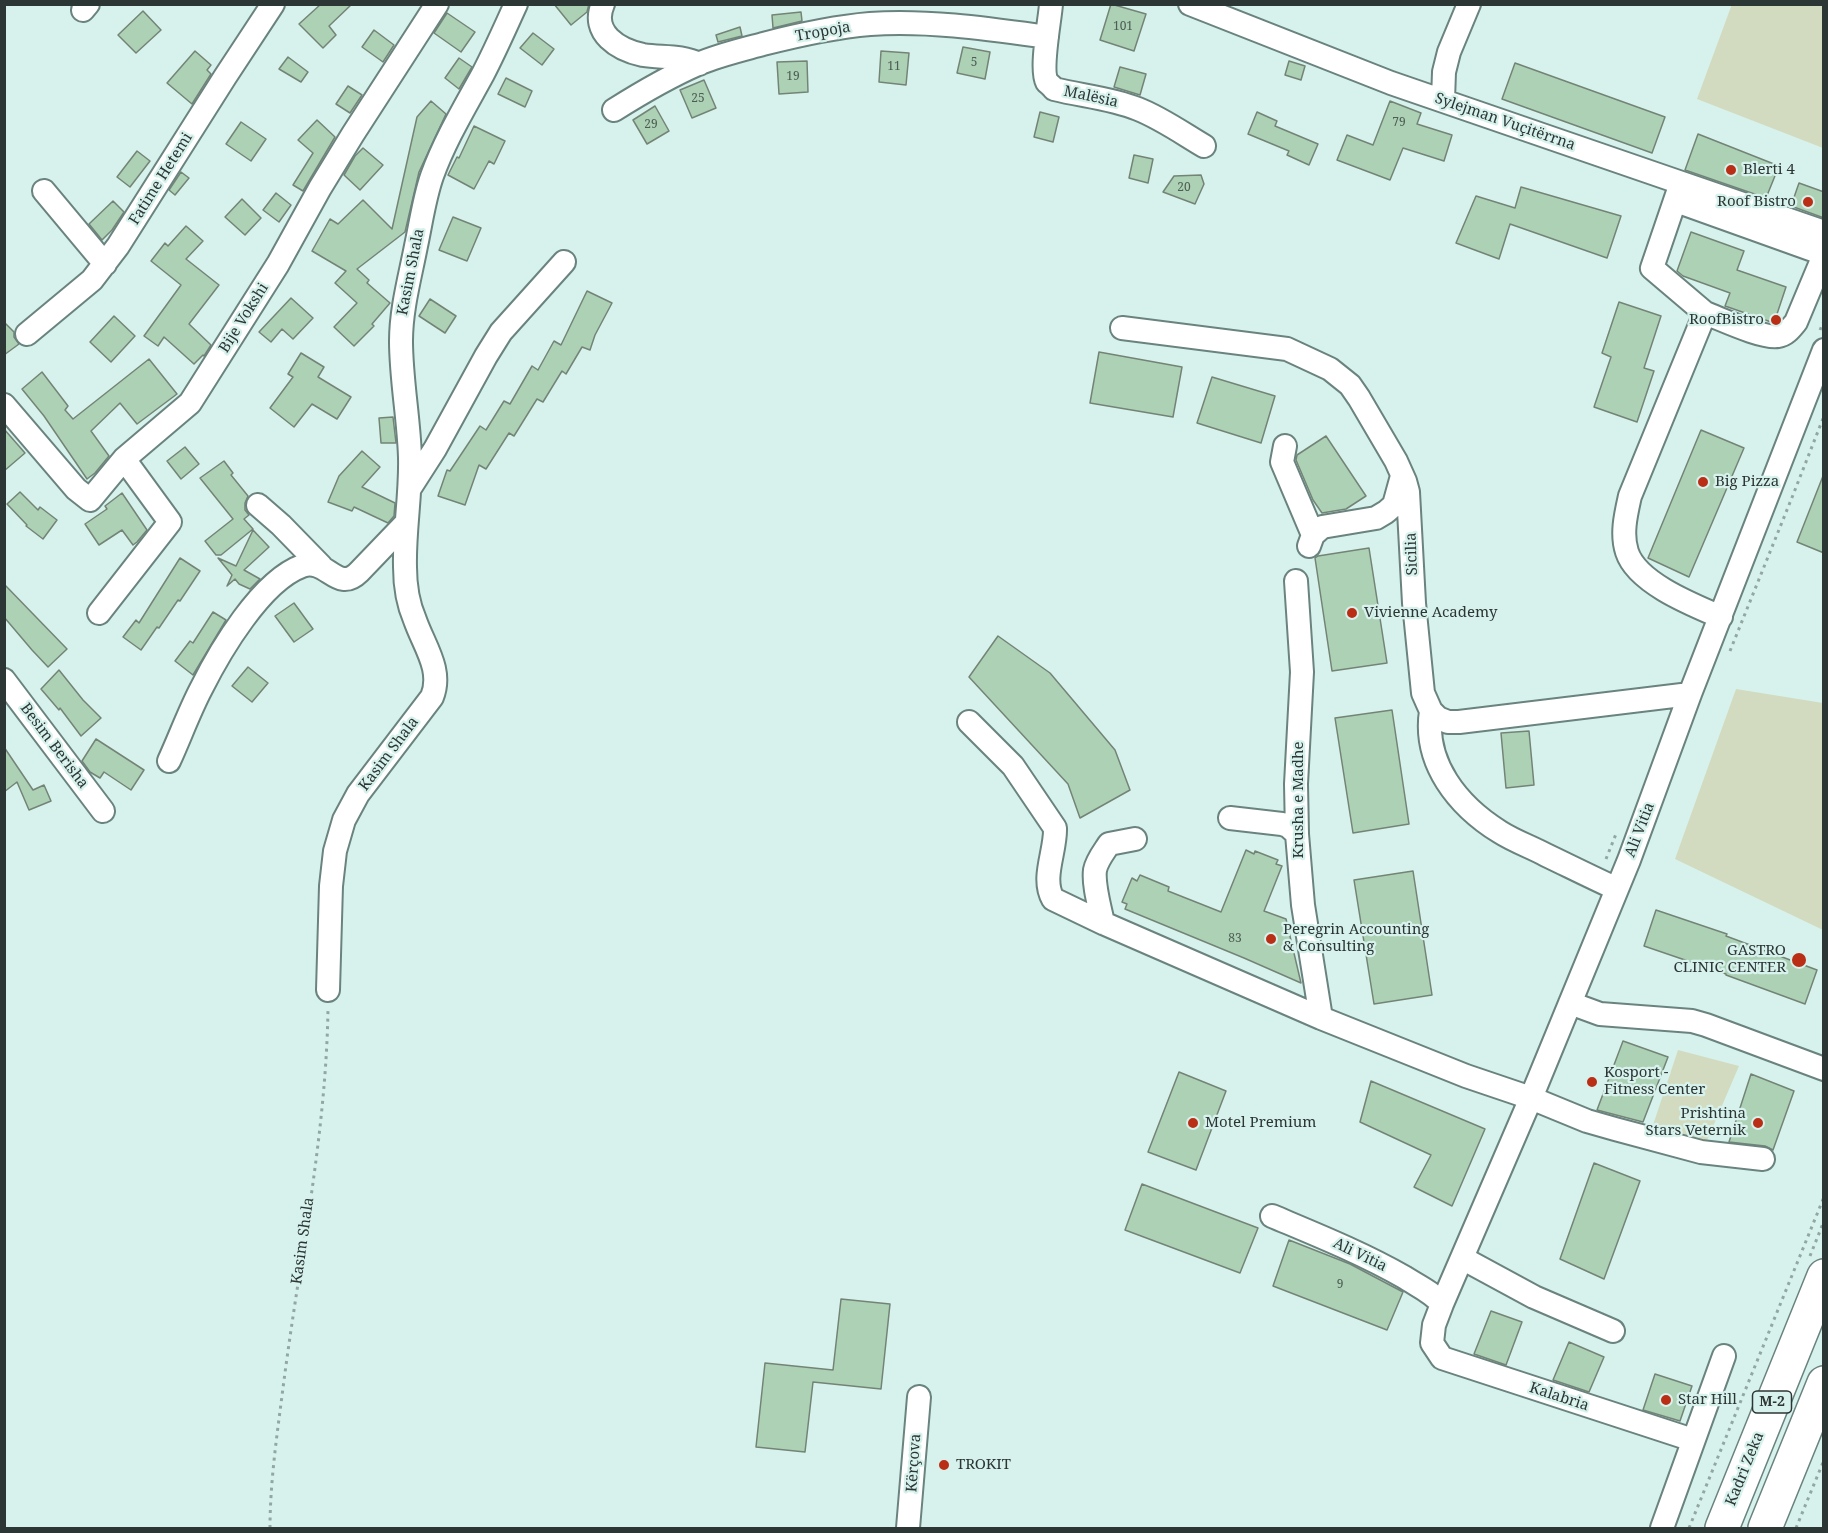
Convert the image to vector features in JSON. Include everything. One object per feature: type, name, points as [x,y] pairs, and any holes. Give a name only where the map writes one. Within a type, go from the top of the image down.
[{"type":"highway","name":"Kadri Zeka","points":[[1722,1528],[1824,1276]]},
{"type":"highway","name":"M-2","points":[[1765,1528],[1824,1383]]},
{"type":"street","name":"Fatime Hetemi","points":[[27,334],[78,292],[105,264],[273,4]]},
{"type":"street","name":"Bije Vokshi","points":[[4,405],[76,489],[90,500],[124,459],[190,403],[278,264],[353,134],[437,4]]},
{"type":"street","name":"Kasim Shala","points":[[328,990],[331,886],[335,851],[344,820],[358,794],[432,698],[435,688],[436,676],[433,663],[414,619],[407,593],[405,569],[406,523],[410,488],[409,439],[401,338],[402,316],[408,284],[432,176],[445,144],[484,72],[516,4]]},
{"type":"street","points":[[603,4],[599,23],[603,33],[615,43],[630,51],[645,55],[682,58],[699,63]]},
{"type":"street","name":"Malësia","points":[[1051,4],[1045,73],[1047,82],[1054,89],[1137,108],[1161,119],[1204,146]]},
{"type":"street","name":"Sylejman Vuçitërrna","points":[[1190,4],[1391,83],[1562,143],[1679,192],[1776,226],[1824,232]]},
{"type":"street","points":[[1443,100],[1444,72],[1449,52],[1469,4]]},
{"type":"street","name":"Tropoja","points":[[614,110],[659,82],[699,63],[784,39],[830,29],[870,24],[915,24],[1047,37]]},
{"type":"street","points":[[44,191],[105,264]]},
{"type":"street","points":[[1679,192],[1652,268],[1706,313],[1767,336],[1784,334],[1796,322],[1824,255],[1776,226]]},
{"type":"street","points":[[410,488],[435,449],[501,332],[564,262]]},
{"type":"street","points":[[1706,313],[1630,496],[1624,534],[1627,552],[1634,565],[1645,577],[1679,597],[1721,617]]},
{"type":"street","name":"Sicilia","points":[[1122,328],[1287,349],[1330,369],[1350,385],[1403,475],[1408,492],[1422,693],[1431,711],[1429,726],[1434,756],[1440,771],[1454,792],[1472,812],[1501,833],[1617,889]]},
{"type":"street","name":"Ali Vitia","points":[[1432,1343],[1432,1333],[1442,1304],[1531,1098],[1617,889],[1824,350]]},
{"type":"street","points":[[1285,446],[1282,462],[1291,480],[1311,540],[1322,527],[1376,518],[1381,515],[1394,505],[1403,475]]},
{"type":"street","points":[[99,613],[170,522],[124,459]]},
{"type":"street","points":[[258,505],[321,566],[341,580],[350,579],[359,572],[406,523]]},
{"type":"street","points":[[169,761],[201,688],[242,621],[259,599],[272,585],[292,570],[309,564],[321,566]]},
{"type":"street","name":"Krusha e Madhe","points":[[1296,581],[1302,672],[1296,784],[1297,834],[1302,896],[1321,1018]]},
{"type":"street","name":"Besim Berisha","points":[[4,680],[104,811]]},
{"type":"street","points":[[1431,711],[1438,718],[1448,722],[1459,722],[1690,694]]},
{"type":"street","points":[[969,722],[1013,766],[1055,828],[1049,878],[1049,891],[1053,899],[1321,1018],[1466,1077],[1531,1098],[1587,1121],[1701,1152],[1762,1159]]},
{"type":"street","points":[[1230,818],[1282,824],[1297,834]]},
{"type":"street","points":[[1103,923],[1095,870],[1109,844],[1135,839]]},
{"type":"street","points":[[1570,1003],[1600,1014],[1682,1020],[1706,1025],[1824,1070]]},
{"type":"street","name":"Ali Vitia","points":[[1272,1216],[1345,1247],[1387,1268],[1434,1295],[1442,1304]]},
{"type":"street","points":[[1462,1258],[1533,1297],[1613,1331]]},
{"type":"street","name":"Kalabria","points":[[1432,1343],[1442,1358],[1693,1440]]},
{"type":"street","points":[[1662,1528],[1724,1356]]},
{"type":"street","name":"Kërçova","points":[[908,1528],[919,1397]]},
{"type":"path","name":"Kasim Shala","points":[[270,1528],[270,1504],[291,1322],[321,1117],[328,990]]},
{"type":"path","points":[[1689,1528],[1824,1197]]},
{"type":"path","points":[[1796,1528],[1824,1460]]},
{"type":"green space","points":[[1732,4],[1823,5],[1823,148],[1697,99]]},
{"type":"green space","points":[[1736,689],[1823,703],[1823,930],[1675,859]]},
{"type":"green space","points":[[1678,1050],[1739,1066],[1706,1143],[1649,1137]]},
{"type":"building","points":[[321,4],[352,4],[329,26],[336,35],[323,48],[299,24]]},
{"type":"building","points":[[554,4],[589,4],[587,12],[571,25]]},
{"type":"building","points":[[1111,4],[1146,14],[1134,51],[1100,40]]},
{"type":"building","points":[[143,11],[161,30],[136,53],[118,35]]},
{"type":"building","points":[[801,12],[802,21],[773,28],[772,15]]},
{"type":"building","points":[[447,13],[475,32],[461,52],[434,33]]},
{"type":"building","points":[[740,27],[742,36],[718,42],[716,35]]},
{"type":"building","points":[[374,30],[394,45],[383,62],[362,47]]},
{"type":"building","points":[[533,33],[554,49],[542,65],[520,48]]},
{"type":"building","points":[[963,47],[990,52],[985,79],[957,73]]},
{"type":"building","points":[[195,51],[211,65],[207,70],[211,74],[192,104],[167,83]]},
{"type":"building","points":[[881,51],[909,53],[906,85],[879,82]]},
{"type":"building","points":[[288,57],[308,72],[301,82],[279,69]]},
{"type":"building","points":[[459,58],[472,67],[459,89],[445,78]]},
{"type":"building","points":[[807,61],[808,92],[779,94],[777,62]]},
{"type":"building","points":[[1289,61],[1305,66],[1301,80],[1285,75]]},
{"type":"building","points":[[1515,63],[1665,117],[1652,153],[1502,99]]},
{"type":"building","points":[[1120,67],[1146,74],[1140,95],[1114,87]]},
{"type":"building","points":[[506,78],[532,91],[525,107],[498,94]]},
{"type":"building","points":[[704,80],[716,108],[692,118],[680,90]]},
{"type":"building","points":[[348,86],[362,95],[350,113],[336,104]]},
{"type":"building","points":[[431,101],[446,114],[419,172],[405,232],[357,269],[369,280],[367,283],[390,303],[372,324],[374,326],[354,346],[334,327],[357,303],[335,283],[346,271],[312,251],[330,219],[338,224],[363,200],[392,229],[417,117]]},
{"type":"building","points":[[1390,101],[1421,113],[1417,124],[1452,135],[1444,161],[1403,148],[1390,180],[1337,160],[1347,135],[1373,145]]},
{"type":"building","points":[[655,106],[669,131],[647,144],[633,120]]},
{"type":"building","points":[[1040,112],[1059,117],[1053,142],[1034,137]]},
{"type":"building","points":[[1257,112],[1277,121],[1275,126],[1318,144],[1309,165],[1287,155],[1289,151],[1248,134]]},
{"type":"building","points":[[317,120],[335,137],[303,191],[293,185],[313,153],[298,140]]},
{"type":"building","points":[[241,122],[266,139],[251,161],[226,144]]},
{"type":"building","points":[[474,126],[505,141],[494,164],[489,161],[474,189],[448,175]]},
{"type":"building","name":"Blerti 4","points":[[1698,134],[1779,166],[1766,198],[1685,170]]},
{"type":"building","points":[[363,148],[383,165],[360,190],[344,175],[355,156]]},
{"type":"building","points":[[137,151],[150,161],[130,187],[117,177]]},
{"type":"building","points":[[1134,155],[1153,159],[1148,183],[1129,178]]},
{"type":"building","points":[[181,172],[189,178],[175,195],[169,190]]},
{"type":"building","points":[[1201,175],[1204,184],[1195,204],[1163,192],[1174,176]]},
{"type":"building","name":"Roof Bistro","points":[[1799,183],[1824,192],[1824,218],[1791,206]]},
{"type":"building","points":[[1521,187],[1621,216],[1607,258],[1510,224],[1499,259],[1456,243],[1476,196],[1515,208]]},
{"type":"building","points":[[276,193],[291,205],[279,222],[263,210]]},
{"type":"building","points":[[242,199],[261,218],[245,235],[225,217]]},
{"type":"building","points":[[113,201],[124,212],[102,240],[89,224]]},
{"type":"building","points":[[453,217],[481,228],[467,261],[439,250]]},
{"type":"building","points":[[186,226],[203,241],[186,259],[219,285],[189,324],[211,345],[204,356],[194,364],[164,337],[158,346],[144,336],[181,285],[151,261],[165,243],[168,246]]},
{"type":"building","points":[[1691,232],[1744,251],[1737,270],[1786,287],[1774,323],[1725,306],[1730,293],[1683,276],[1677,271]]},
{"type":"building","points":[[587,291],[612,303],[595,335],[590,350],[582,347],[566,374],[562,371],[543,402],[537,399],[514,436],[509,433],[486,469],[479,465],[465,505],[438,496],[447,470],[450,471],[480,426],[486,430],[504,401],[510,404],[532,366],[538,370],[554,341],[561,345]]},
{"type":"building","points":[[291,298],[313,318],[293,339],[282,329],[271,342],[259,332]]},
{"type":"building","points":[[430,299],[456,316],[445,333],[419,316]]},
{"type":"building","points":[[1619,302],[1661,316],[1644,368],[1654,371],[1637,422],[1594,407],[1611,357],[1602,353]]},
{"type":"building","points":[[114,316],[135,336],[111,362],[90,342]]},
{"type":"building","points":[[4,322],[14,332],[14,337],[19,344],[4,355]]},
{"type":"building","points":[[1099,352],[1182,367],[1173,417],[1090,403]]},
{"type":"building","points":[[301,353],[324,367],[318,377],[351,397],[337,419],[312,404],[294,427],[270,408],[293,377],[288,374]]},
{"type":"building","points":[[149,359],[177,394],[137,424],[120,403],[91,431],[109,456],[87,479],[44,416],[22,389],[42,372],[68,406],[65,410],[73,419]]},
{"type":"building","points":[[1212,377],[1275,396],[1261,443],[1197,423]]},
{"type":"building","points":[[393,417],[396,443],[381,443],[379,418]]},
{"type":"building","points":[[4,429],[25,453],[4,471]]},
{"type":"building","points":[[1701,430],[1744,448],[1689,577],[1648,558]]},
{"type":"building","points":[[1326,436],[1366,496],[1346,509],[1322,513],[1313,500],[1296,460],[1297,455]]},
{"type":"building","points":[[185,447],[199,464],[181,479],[167,461]]},
{"type":"building","points":[[362,451],[380,467],[362,487],[395,503],[394,516],[388,523],[354,507],[352,511],[328,502],[339,476]]},
{"type":"building","points":[[224,461],[233,473],[231,475],[248,496],[245,510],[249,515],[244,519],[253,529],[221,555],[216,555],[205,541],[233,519],[200,478]]},
{"type":"building","points":[[1824,476],[1824,553],[1797,542]]},
{"type":"building","points":[[20,492],[38,510],[40,507],[57,520],[43,539],[26,526],[7,504]]},
{"type":"building","points":[[122,493],[147,530],[133,545],[122,530],[99,545],[85,524],[107,509],[105,506]]},
{"type":"building","points":[[253,530],[269,547],[244,570],[260,579],[250,589],[239,584],[235,579],[227,586],[232,575],[218,558],[236,566]]},
{"type":"building","points":[[1369,548],[1387,663],[1332,671],[1315,558]]},
{"type":"building","points":[[180,558],[200,571],[180,601],[178,600],[141,650],[123,637],[136,620],[139,623]]},
{"type":"building","points":[[4,584],[67,649],[48,667],[4,617]]},
{"type":"building","points":[[294,603],[313,629],[294,642],[275,616]]},
{"type":"building","points":[[213,612],[226,620],[193,675],[175,661],[190,641],[193,643]]},
{"type":"building","points":[[998,636],[1050,673],[1115,750],[1130,790],[1080,818],[1068,784],[969,677]]},
{"type":"building","points":[[248,667],[268,683],[252,702],[232,686]]},
{"type":"building","points":[[59,670],[101,718],[81,736],[60,708],[59,710],[41,689]]},
{"type":"building","points":[[1392,710],[1409,824],[1353,833],[1335,718]]},
{"type":"building","points":[[1529,731],[1534,785],[1506,788],[1501,733]]},
{"type":"building","points":[[96,739],[144,770],[131,790],[104,772],[100,778],[90,772],[82,761]]},
{"type":"building","points":[[4,747],[33,790],[44,785],[51,801],[29,810],[17,782],[4,792]]},
{"type":"building","points":[[1246,850],[1278,860],[1276,864],[1282,866],[1264,911],[1286,919],[1301,983],[1125,909],[1127,904],[1122,902],[1132,878],[1137,881],[1140,875],[1169,887],[1168,891],[1221,912]]},
{"type":"building","points":[[1413,871],[1432,995],[1374,1004],[1354,880]]},
{"type":"building","points":[[1656,910],[1727,934],[1726,936],[1817,970],[1805,1004],[1644,946]]},
{"type":"building","points":[[1623,1041],[1668,1057],[1643,1122],[1597,1110]]},
{"type":"building","points":[[1179,1072],[1226,1091],[1196,1170],[1148,1152]]},
{"type":"building","name":"Prishtina Stars Veternik","points":[[1751,1074],[1794,1091],[1773,1150],[1765,1146],[1729,1142]]},
{"type":"building","points":[[1371,1081],[1485,1129],[1452,1206],[1414,1187],[1431,1155],[1360,1122]]},
{"type":"building","points":[[1594,1163],[1640,1181],[1604,1279],[1560,1259]]},
{"type":"building","points":[[1142,1184],[1258,1228],[1240,1273],[1125,1230]]},
{"type":"building","points":[[1289,1240],[1350,1264],[1403,1292],[1387,1330],[1273,1286]]},
{"type":"building","points":[[841,1299],[890,1304],[881,1389],[813,1382],[805,1452],[756,1447],[765,1363],[833,1370]]},
{"type":"building","points":[[1491,1311],[1522,1322],[1506,1365],[1474,1354]]},
{"type":"building","points":[[1569,1342],[1604,1357],[1589,1392],[1553,1380]]},
{"type":"building","name":"Star Hill","points":[[1655,1374],[1692,1386],[1680,1421],[1643,1410]]},
{"type":"place","name":"Blerti 4","points":[[1731,170]]},
{"type":"place","name":"Roof Bistro","points":[[1808,202]]},
{"type":"place","name":"RoofBistro","points":[[1776,320]]},
{"type":"place","name":"Big Pizza","points":[[1703,482]]},
{"type":"place","name":"Vivienne Academy","points":[[1352,613]]},
{"type":"place","name":"Peregrin Accounting & Consulting","points":[[1271,939]]},
{"type":"place","name":"GASTRO CLINIC CENTER","points":[[1799,960]]},
{"type":"place","name":"Kosport - Fitness Center","points":[[1592,1082]]},
{"type":"place","name":"Motel Premium","points":[[1193,1123]]},
{"type":"place","name":"Prishtina Stars Veternik","points":[[1758,1123]]},
{"type":"place","name":"Star Hill","points":[[1666,1400]]},
{"type":"place","name":"TROKIT","points":[[944,1465]]}]
